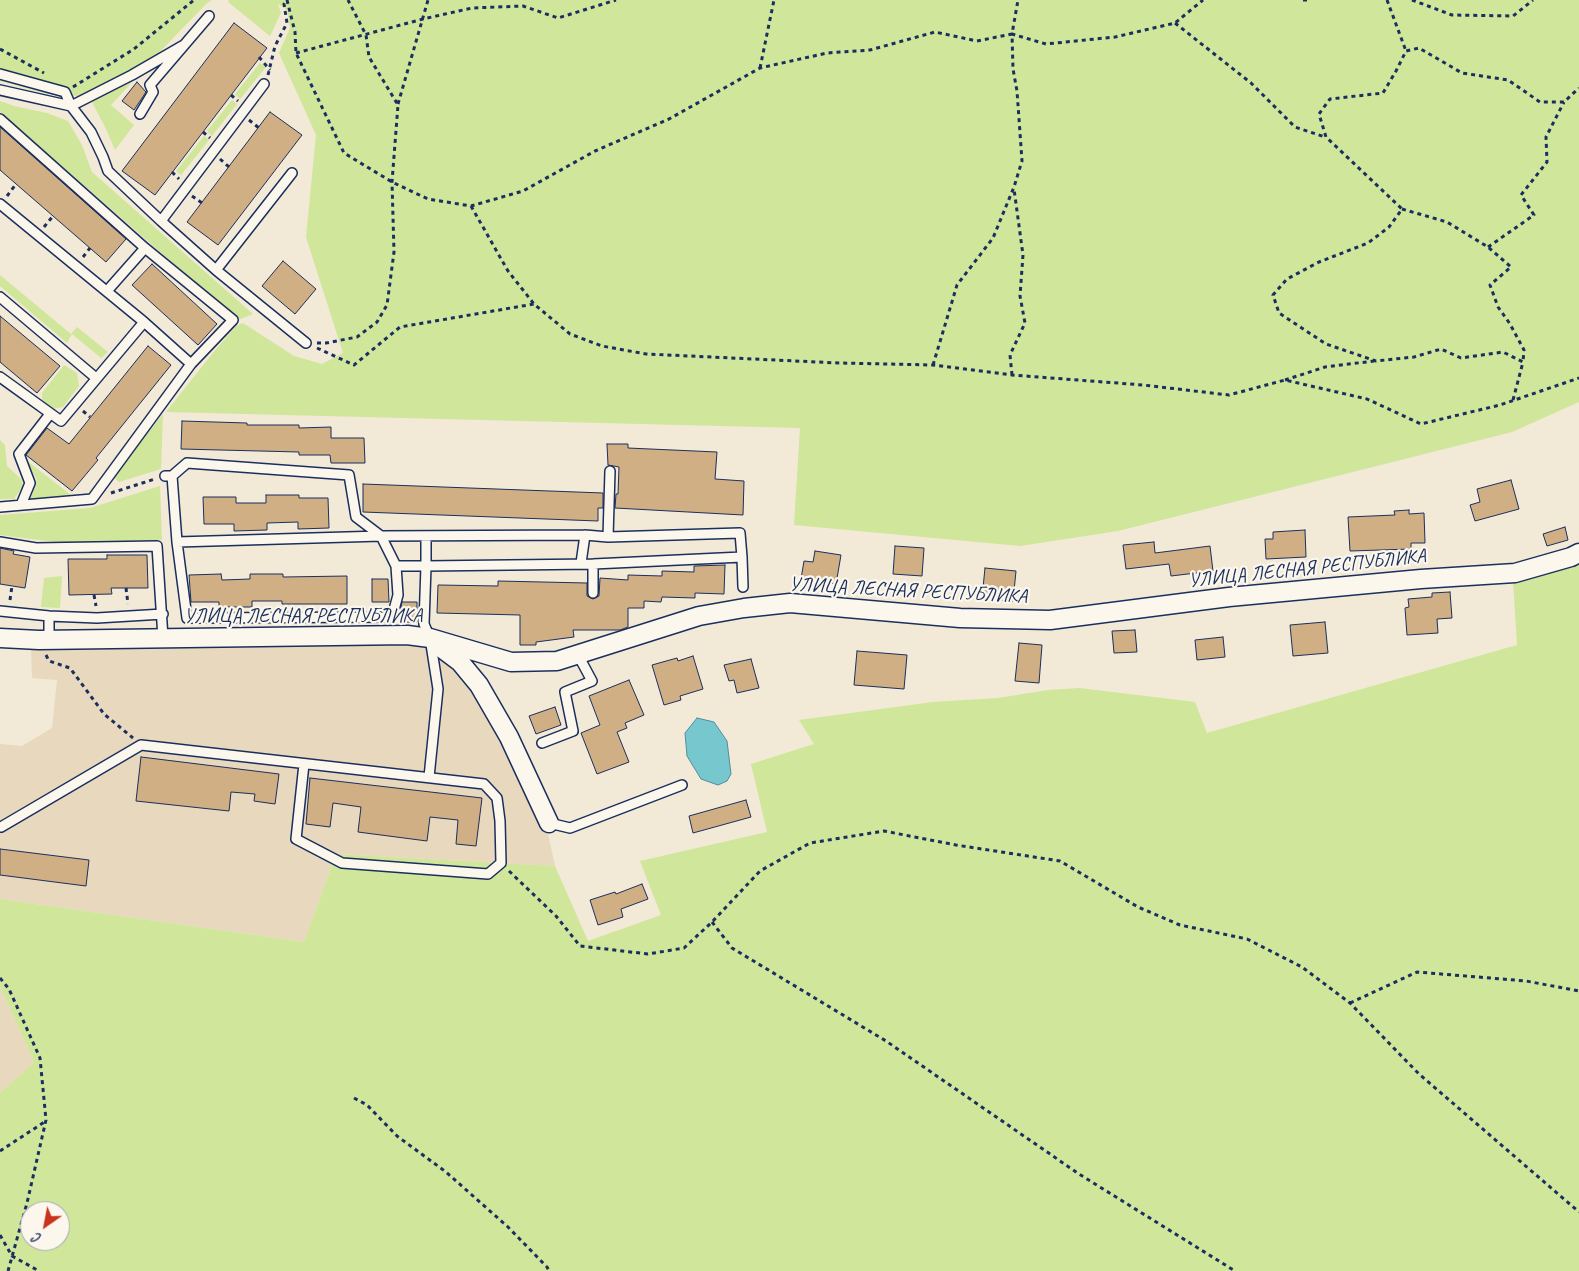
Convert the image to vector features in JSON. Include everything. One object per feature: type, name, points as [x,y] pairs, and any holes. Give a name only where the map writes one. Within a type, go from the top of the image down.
[{"type":"street","name":"УЛИЦА ЛЕСНАЯ РЕСПУБЛИКА","points":[[0,638],[49,640],[407,635],[430,638],[511,662],[557,662],[698,616],[790,603],[960,618],[1050,620],[1229,597],[1421,579],[1515,573],[1579,553]]},
{"type":"street","points":[[430,638],[460,662],[479,685],[509,737],[549,823]]},
{"type":"lane","points":[[140,114],[153,92],[150,86],[209,16]]},
{"type":"lane","points":[[0,90],[70,106],[132,75],[184,45]]},
{"type":"lane","points":[[0,74],[65,92],[70,106],[91,132],[104,157],[108,171],[216,270],[306,343]]},
{"type":"lane","points":[[161,221],[264,84]]},
{"type":"lane","points":[[0,119],[145,248],[233,320],[191,364],[92,500],[0,507]]},
{"type":"lane","points":[[216,270],[292,174]]},
{"type":"lane","points":[[0,204],[107,291],[191,364]]},
{"type":"lane","points":[[107,291],[145,248]]},
{"type":"lane","points":[[0,297],[96,378]]},
{"type":"lane","points":[[0,377],[61,421],[144,322]]},
{"type":"lane","points":[[22,505],[30,483],[19,454],[50,414]]},
{"type":"lane","points":[[187,463],[349,475],[356,517],[381,536],[396,566],[398,595],[392,617],[187,618],[169,476],[187,463]]},
{"type":"lane","points":[[608,536],[610,471]]},
{"type":"lane","points":[[178,542],[381,536],[608,536],[740,533],[744,587]]},
{"type":"lane","points":[[581,563],[585,535]]},
{"type":"lane","points":[[426,536],[424,624],[430,638],[438,689],[428,778]]},
{"type":"lane","points":[[0,542],[36,548],[157,546],[164,638]]},
{"type":"lane","points":[[396,566],[593,564],[742,557]]},
{"type":"lane","points":[[593,564],[593,593]]},
{"type":"lane","points":[[0,610],[49,616],[97,618],[163,614]]},
{"type":"lane","points":[[49,616],[49,640]]},
{"type":"lane","points":[[542,743],[573,731],[565,692],[592,681],[578,655]]},
{"type":"lane","points":[[1,827],[141,745],[484,784],[497,798],[500,821],[500,863],[488,874],[342,862],[296,839],[304,764]]},
{"type":"lane","points":[[549,823],[570,828],[682,785]]},
{"type":"path","points":[[0,50],[57,79],[65,92],[134,49],[194,0]]},
{"type":"path","points":[[287,0],[295,32],[296,53],[344,153],[392,182],[428,199],[471,206],[523,191],[595,151],[669,119],[760,68],[827,53],[870,50],[935,32],[977,41],[1012,34],[1046,44],[1115,37],[1175,23],[1203,0]]},
{"type":"path","points":[[259,57],[270,70],[275,46],[287,22],[284,4],[287,0]]},
{"type":"path","points":[[348,0],[366,35],[369,57],[398,105]]},
{"type":"path","points":[[306,343],[326,343],[357,337],[377,322],[387,306],[394,252],[392,182],[398,105],[428,0]]},
{"type":"path","points":[[296,53],[472,8],[523,6],[558,18],[616,0]]},
{"type":"path","points":[[760,68],[774,0]]},
{"type":"path","points":[[933,365],[957,285],[992,238],[1014,188],[1022,161],[1017,91],[1013,69],[1012,34],[1018,0]]},
{"type":"path","points":[[1303,0],[1311,0]]},
{"type":"path","points":[[1326,137],[1319,114],[1330,99],[1383,93],[1406,51],[1387,0]]},
{"type":"path","points":[[1412,0],[1452,14],[1513,16],[1533,0]]},
{"type":"path","points":[[1175,23],[1251,83],[1296,127],[1326,137],[1402,209],[1447,222],[1488,248],[1511,267],[1490,285],[1498,307],[1524,350],[1523,362],[1513,400]]},
{"type":"path","points":[[1406,51],[1419,48],[1462,73],[1508,80],[1540,102],[1564,102]]},
{"type":"path","points":[[1488,248],[1534,215],[1522,194],[1547,162],[1546,138],[1564,102],[1579,88]]},
{"type":"path","points":[[246,118],[258,128]]},
{"type":"path","points":[[1012,375],[1010,355],[1025,323],[1020,296],[1023,255],[1014,188]]},
{"type":"path","points":[[471,206],[508,271],[534,304],[570,334],[602,346],[646,354],[839,363],[933,365],[1012,375],[1143,385],[1229,395],[1325,367],[1414,357],[1441,349],[1461,358],[1503,352],[1523,362]]},
{"type":"path","points":[[1376,361],[1326,344],[1279,314],[1273,295],[1287,279],[1320,262],[1368,243],[1389,227],[1402,209]]},
{"type":"path","points":[[306,343],[354,365],[400,327],[534,304]]},
{"type":"path","points":[[1285,380],[1367,399],[1421,424],[1513,400],[1579,378]]},
{"type":"path","points":[[92,500],[169,476]]},
{"type":"path","points":[[126,588],[130,616]]},
{"type":"path","points":[[70,668],[104,714],[141,745]]},
{"type":"path","points":[[500,863],[556,916],[580,946],[648,954],[684,948],[712,922],[760,871],[810,843],[884,832],[1060,861],[1138,907],[1180,925],[1247,939],[1302,967],[1350,1003],[1419,1074],[1579,1212]]},
{"type":"path","points":[[712,922],[732,948],[886,1041],[1079,1174],[1235,1271]]},
{"type":"path","points":[[1350,1003],[1417,972],[1526,981],[1579,992]]},
{"type":"path","points":[[0,978],[9,989],[40,1058],[46,1120],[28,1203],[8,1271]]},
{"type":"path","points":[[354,1098],[367,1105],[397,1136],[446,1172],[508,1227],[549,1271]]},
{"type":"path","points":[[0,1151],[46,1120]]},
{"type":"path","points":[[0,1235],[12,1256],[39,1271]]},
{"type":"shaded area","points":[[397,643],[423,646],[439,654],[455,666],[479,694],[532,806],[547,829],[555,866],[336,854],[304,942],[0,899],[0,744],[22,746],[52,728],[57,680],[32,678],[31,647]]},
{"type":"shaded area","points":[[0,987],[34,1062],[0,1093]]},
{"type":"green space","points":[[0,0],[212,0],[150,62],[78,96],[48,94],[0,81]]},
{"type":"green space","points":[[229,0],[1579,0],[1579,402],[1512,432],[1118,531],[1020,546],[794,525],[800,428],[166,412],[236,326],[243,323],[294,356],[322,364],[343,353],[306,237],[316,135],[279,53],[290,28],[287,10],[274,1],[278,4],[281,13],[270,36],[228,2]]},
{"type":"green space","points":[[260,63],[266,67],[240,99],[235,94]]},
{"type":"green space","points":[[133,81],[111,105],[134,125],[115,150],[92,102]]},
{"type":"green space","points":[[232,100],[237,104],[212,136],[207,131]]},
{"type":"green space","points":[[0,101],[47,113],[68,121],[82,145],[92,172],[253,314],[238,320],[0,112]]},
{"type":"green space","points":[[204,136],[209,140],[181,175],[176,171]]},
{"type":"green space","points":[[0,275],[71,334],[77,327],[108,352],[101,358],[72,334],[67,343],[0,286]]},
{"type":"green space","points":[[64,365],[77,373],[79,386],[63,407],[52,409],[42,400],[42,393]]},
{"type":"green space","points":[[163,414],[161,469],[119,482],[113,477]]},
{"type":"green space","points":[[0,440],[5,445],[7,466],[21,479],[23,486],[14,499],[0,499]]},
{"type":"green space","points":[[26,460],[71,495],[30,500],[37,480]]},
{"type":"green space","points":[[160,486],[162,540],[63,543],[0,535],[0,515],[90,508]]},
{"type":"green space","points":[[1579,560],[1579,1271],[0,1271],[0,1093],[34,1062],[0,987],[0,899],[304,942],[336,854],[555,866],[588,941],[661,915],[640,861],[767,832],[751,764],[814,744],[799,720],[933,702],[998,698],[1048,690],[1079,688],[1195,702],[1207,733],[1517,645],[1513,580]]},
{"type":"green space","points":[[62,576],[60,608],[41,607],[44,578]]},
{"type":"water","points":[[697,718],[714,722],[727,741],[731,774],[727,781],[718,785],[701,779],[687,756],[685,733]]},
{"type":"building","points":[[234,23],[267,48],[155,195],[122,171]]},
{"type":"building","points":[[137,82],[146,92],[134,110],[122,101]]},
{"type":"building","points":[[270,112],[302,135],[218,245],[187,222]]},
{"type":"building","points":[[0,127],[126,239],[106,262],[0,170]]},
{"type":"building","points":[[283,261],[316,289],[295,314],[262,286]]},
{"type":"building","points":[[152,264],[217,324],[198,345],[132,285]]},
{"type":"building","points":[[0,316],[60,366],[37,393],[0,362]]},
{"type":"building","points":[[148,346],[171,365],[96,458],[98,460],[72,491],[26,455],[47,428],[69,444]]},
{"type":"building","points":[[182,421],[247,423],[247,425],[299,425],[299,428],[331,427],[331,438],[364,438],[365,463],[331,463],[330,455],[299,455],[299,452],[181,449]]},
{"type":"building","points":[[607,444],[628,444],[628,448],[717,452],[715,479],[744,481],[743,515],[615,508],[616,494],[618,494],[619,467],[608,465]]},
{"type":"building","points":[[1511,480],[1519,509],[1475,521],[1470,505],[1480,502],[1477,489]]},
{"type":"building","points":[[363,484],[603,493],[603,508],[598,508],[598,521],[363,512]]},
{"type":"building","points":[[266,495],[299,495],[299,498],[328,498],[329,528],[298,529],[298,522],[267,523],[267,530],[234,531],[234,524],[204,524],[203,497],[236,497],[236,503],[266,503]]},
{"type":"building","points":[[1409,510],[1409,514],[1424,513],[1425,543],[1411,543],[1411,549],[1350,551],[1348,517],[1395,515],[1394,511]]},
{"type":"building","points":[[1565,527],[1568,540],[1547,546],[1543,534]]},
{"type":"building","points":[[1305,530],[1306,557],[1266,559],[1265,539],[1273,539],[1273,532]]},
{"type":"building","points":[[1154,542],[1155,553],[1210,546],[1213,571],[1171,576],[1169,564],[1126,569],[1123,545]]},
{"type":"building","points":[[895,546],[924,548],[922,576],[893,574]]},
{"type":"building","points":[[0,548],[14,551],[13,554],[30,557],[25,588],[0,584]]},
{"type":"building","points":[[815,551],[841,555],[836,584],[801,579],[804,561],[813,562]]},
{"type":"building","points":[[107,555],[147,555],[148,588],[111,588],[112,594],[69,595],[68,559],[107,559]]},
{"type":"building","points":[[725,565],[724,594],[695,593],[695,598],[662,597],[661,602],[644,601],[644,608],[628,608],[628,627],[620,630],[573,630],[574,637],[536,642],[536,645],[520,645],[520,615],[437,613],[438,585],[498,586],[498,581],[587,583],[587,596],[593,599],[599,596],[600,578],[628,580],[628,575],[662,576],[662,571],[694,572],[694,566]]},
{"type":"building","points":[[985,568],[1016,571],[1013,601],[982,598]]},
{"type":"building","points":[[221,574],[222,580],[250,579],[250,574],[283,574],[283,577],[347,576],[347,604],[282,604],[282,601],[252,601],[252,607],[219,607],[219,602],[191,602],[189,575]]},
{"type":"building","points":[[372,579],[388,579],[389,602],[372,602]]},
{"type":"building","points":[[1450,592],[1452,618],[1437,619],[1438,633],[1407,635],[1405,608],[1409,607],[1408,599],[1432,597],[1432,593]]},
{"type":"building","points":[[402,602],[417,602],[417,622],[400,622]]},
{"type":"building","points":[[1325,622],[1328,653],[1293,656],[1290,625]]},
{"type":"building","points":[[1135,630],[1137,652],[1114,653],[1112,631]]},
{"type":"building","points":[[1223,637],[1225,657],[1197,660],[1195,640]]},
{"type":"building","points":[[1019,643],[1042,645],[1039,683],[1015,681]]},
{"type":"building","points":[[857,651],[907,655],[904,689],[854,685]]},
{"type":"building","points":[[693,656],[703,689],[680,696],[681,700],[664,705],[652,665],[677,658],[678,661]]},
{"type":"building","points":[[751,659],[759,688],[737,693],[734,680],[729,681],[724,665]]},
{"type":"building","points":[[629,680],[644,715],[625,723],[627,728],[617,732],[629,762],[597,774],[581,733],[600,725],[589,696]]},
{"type":"building","points":[[555,707],[561,725],[536,734],[529,716]]},
{"type":"building","points":[[141,757],[279,774],[275,804],[254,801],[255,794],[231,792],[229,811],[136,801]]},
{"type":"building","points":[[310,778],[482,798],[476,846],[456,844],[458,820],[430,817],[427,841],[358,832],[361,807],[333,803],[330,827],[306,824]]},
{"type":"building","points":[[746,800],[751,817],[693,833],[689,816]]},
{"type":"building","points":[[0,849],[89,860],[86,886],[0,875]]},
{"type":"building","points":[[642,884],[648,899],[621,909],[623,917],[598,925],[590,900],[615,892],[616,894]]}]
